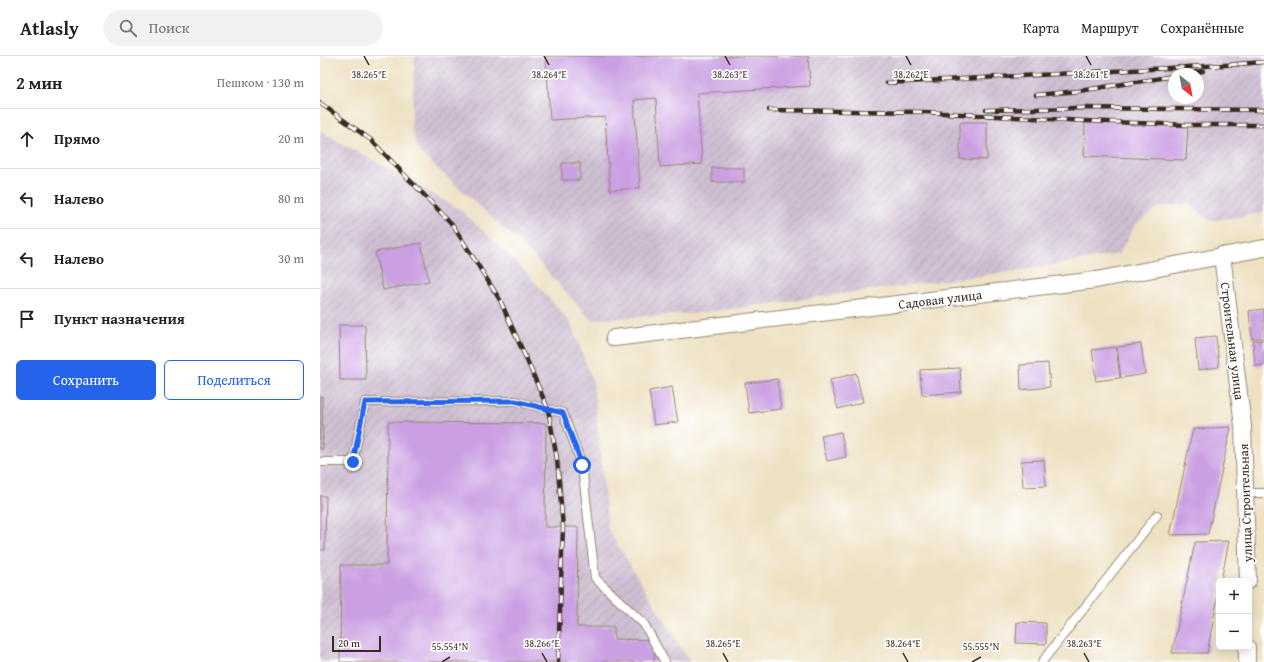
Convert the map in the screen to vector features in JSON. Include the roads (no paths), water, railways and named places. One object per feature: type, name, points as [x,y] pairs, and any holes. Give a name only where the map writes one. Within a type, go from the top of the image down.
[{"type":"street","name":"Садовая улица","points":[[614,338],[1096,280],[1264,248]]},
{"type":"street","name":"Строительная улица","points":[[1222,255],[1243,426]]},
{"type":"street","name":"улица Строительная","points":[[1243,426],[1248,578]]},
{"type":"street","points":[[1247,650],[1247,662]]},
{"type":"lane","points":[[320,462],[353,462],[365,402],[515,401],[563,413],[582,465],[595,578],[644,624],[665,662]]},
{"type":"lane","points":[[1245,493],[1264,493]]},
{"type":"lane","points":[[1042,662],[1157,515]]},
{"type":"railway","points":[[1238,64],[1264,62]]},
{"type":"railway","points":[[887,83],[1243,64]]},
{"type":"railway","points":[[1036,95],[1079,91],[1168,77]]},
{"type":"railway","points":[[320,103],[371,140],[452,224],[500,300],[548,409],[557,459],[563,527],[558,662]]},
{"type":"railway","points":[[986,110],[1079,108],[1264,110]]},
{"type":"railway","points":[[769,110],[925,112],[1188,125],[1264,125]]}]
